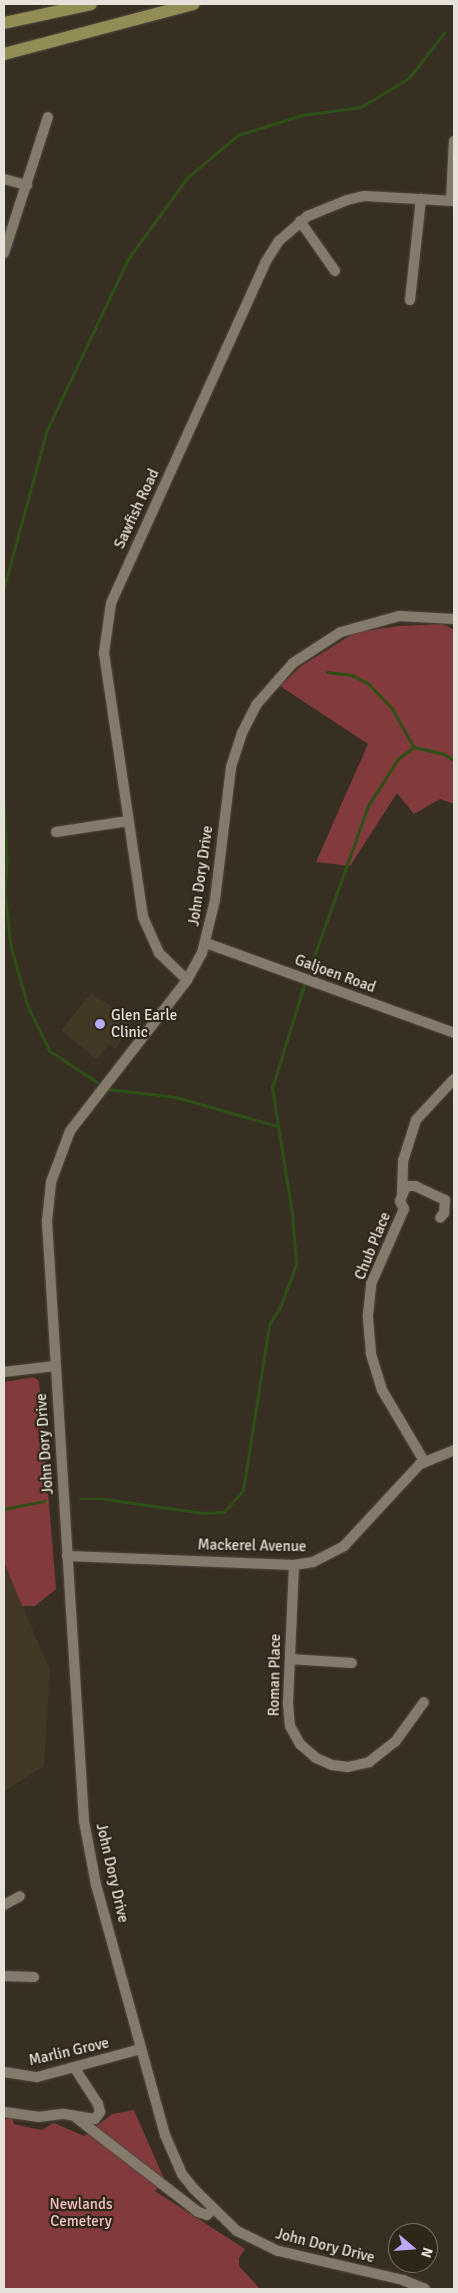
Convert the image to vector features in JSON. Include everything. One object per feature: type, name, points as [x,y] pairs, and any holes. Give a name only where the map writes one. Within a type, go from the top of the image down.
[{"type":"main road","points":[[4,24],[91,4]]},
{"type":"main road","points":[[4,54],[193,4]]},
{"type":"street","points":[[4,253],[48,116]]},
{"type":"street","points":[[453,201],[454,141]]},
{"type":"street","points":[[4,179],[26,186]]},
{"type":"street","name":"Sawfish Road","points":[[186,980],[166,963],[148,932],[128,821],[104,653],[108,614],[265,263],[279,241],[300,220],[347,200],[365,196],[453,201]]},
{"type":"street","points":[[410,300],[421,199]]},
{"type":"street","points":[[300,220],[335,272]]},
{"type":"street","name":"John Dory Drive","points":[[425,2289],[403,2280],[278,2251],[238,2231],[212,2210],[182,2174],[174,2157],[142,2049],[87,1845],[47,1229],[50,1192],[57,1162],[70,1131],[86,1107],[186,980],[206,943],[215,900],[233,758],[249,717],[266,692],[300,657],[350,629],[408,616],[454,619]]},
{"type":"street","points":[[56,832],[128,821]]},
{"type":"street","name":"Galjoen Road","points":[[206,943],[454,1032]]},
{"type":"street","points":[[402,1193],[403,1161],[416,1120],[454,1079]]},
{"type":"street","points":[[402,1193],[406,1186],[412,1185],[445,1200],[444,1213],[440,1218]]},
{"type":"street","name":"Chub Place","points":[[402,1193],[400,1201],[404,1209],[371,1284],[368,1331],[370,1353],[382,1390],[424,1461]]},
{"type":"street","points":[[4,1372],[55,1366]]},
{"type":"street","name":"Mackerel Avenue","points":[[67,1556],[294,1565],[325,1559],[344,1546],[424,1461],[454,1450]]},
{"type":"street","name":"Roman Place","points":[[294,1565],[290,1659],[290,1726],[308,1752],[332,1765],[360,1765],[378,1758],[395,1742],[424,1702]]},
{"type":"street","points":[[290,1659],[352,1663]]},
{"type":"street","points":[[4,1905],[20,1896]]},
{"type":"street","points":[[4,1976],[34,1977]]},
{"type":"street","name":"Marlin Grove","points":[[4,2072],[33,2077],[142,2049]]},
{"type":"street","points":[[4,2112],[38,2117],[60,2114],[96,2119],[100,2112],[74,2067]]},
{"type":"street","points":[[74,2116],[198,2212],[207,2215],[212,2210]]},
{"type":"shaded area","points":[[91,993],[126,1016],[124,1019],[130,1025],[116,1049],[109,1045],[96,1059],[61,1030]]},
{"type":"shaded area","points":[[4,1562],[50,1671],[44,1766],[4,1791]]},
{"type":"green space","points":[[443,624],[454,630],[454,804],[440,799],[414,814],[397,793],[350,866],[316,862],[368,744],[280,686],[301,666],[356,632],[399,626]]},
{"type":"green space","points":[[34,1377],[39,1381],[56,1589],[35,1606],[22,1606],[4,1562],[4,1382]]},
{"type":"green space","name":"Newlands Cemetery","points":[[134,2110],[165,2181],[155,2191],[245,2249],[239,2258],[239,2266],[260,2289],[4,2289],[4,2120],[12,2117],[14,2124],[41,2130],[54,2123],[84,2136],[112,2114]]},
{"type":"waterway","points":[[4,587],[47,430],[128,259],[187,178],[238,135],[302,115],[361,107],[409,78],[444,33]]},
{"type":"waterway","points":[[327,672],[352,675],[368,683],[392,708],[414,747]]},
{"type":"waterway","points":[[310,968],[368,806],[398,759],[414,747],[444,754],[454,760]]},
{"type":"waterway","points":[[4,801],[7,862],[5,891],[11,946],[28,1006],[50,1051],[97,1082]]},
{"type":"waterway","points":[[80,1499],[105,1499],[203,1513],[224,1512],[243,1490],[269,1325],[281,1305],[296,1264],[292,1214],[272,1088],[304,985]]},
{"type":"waterway","points":[[107,1089],[176,1097],[277,1126]]},
{"type":"waterway","points":[[4,1509],[44,1501]]},
{"type":"place","name":"Glen Earle Clinic","points":[[100,1024]]}]
